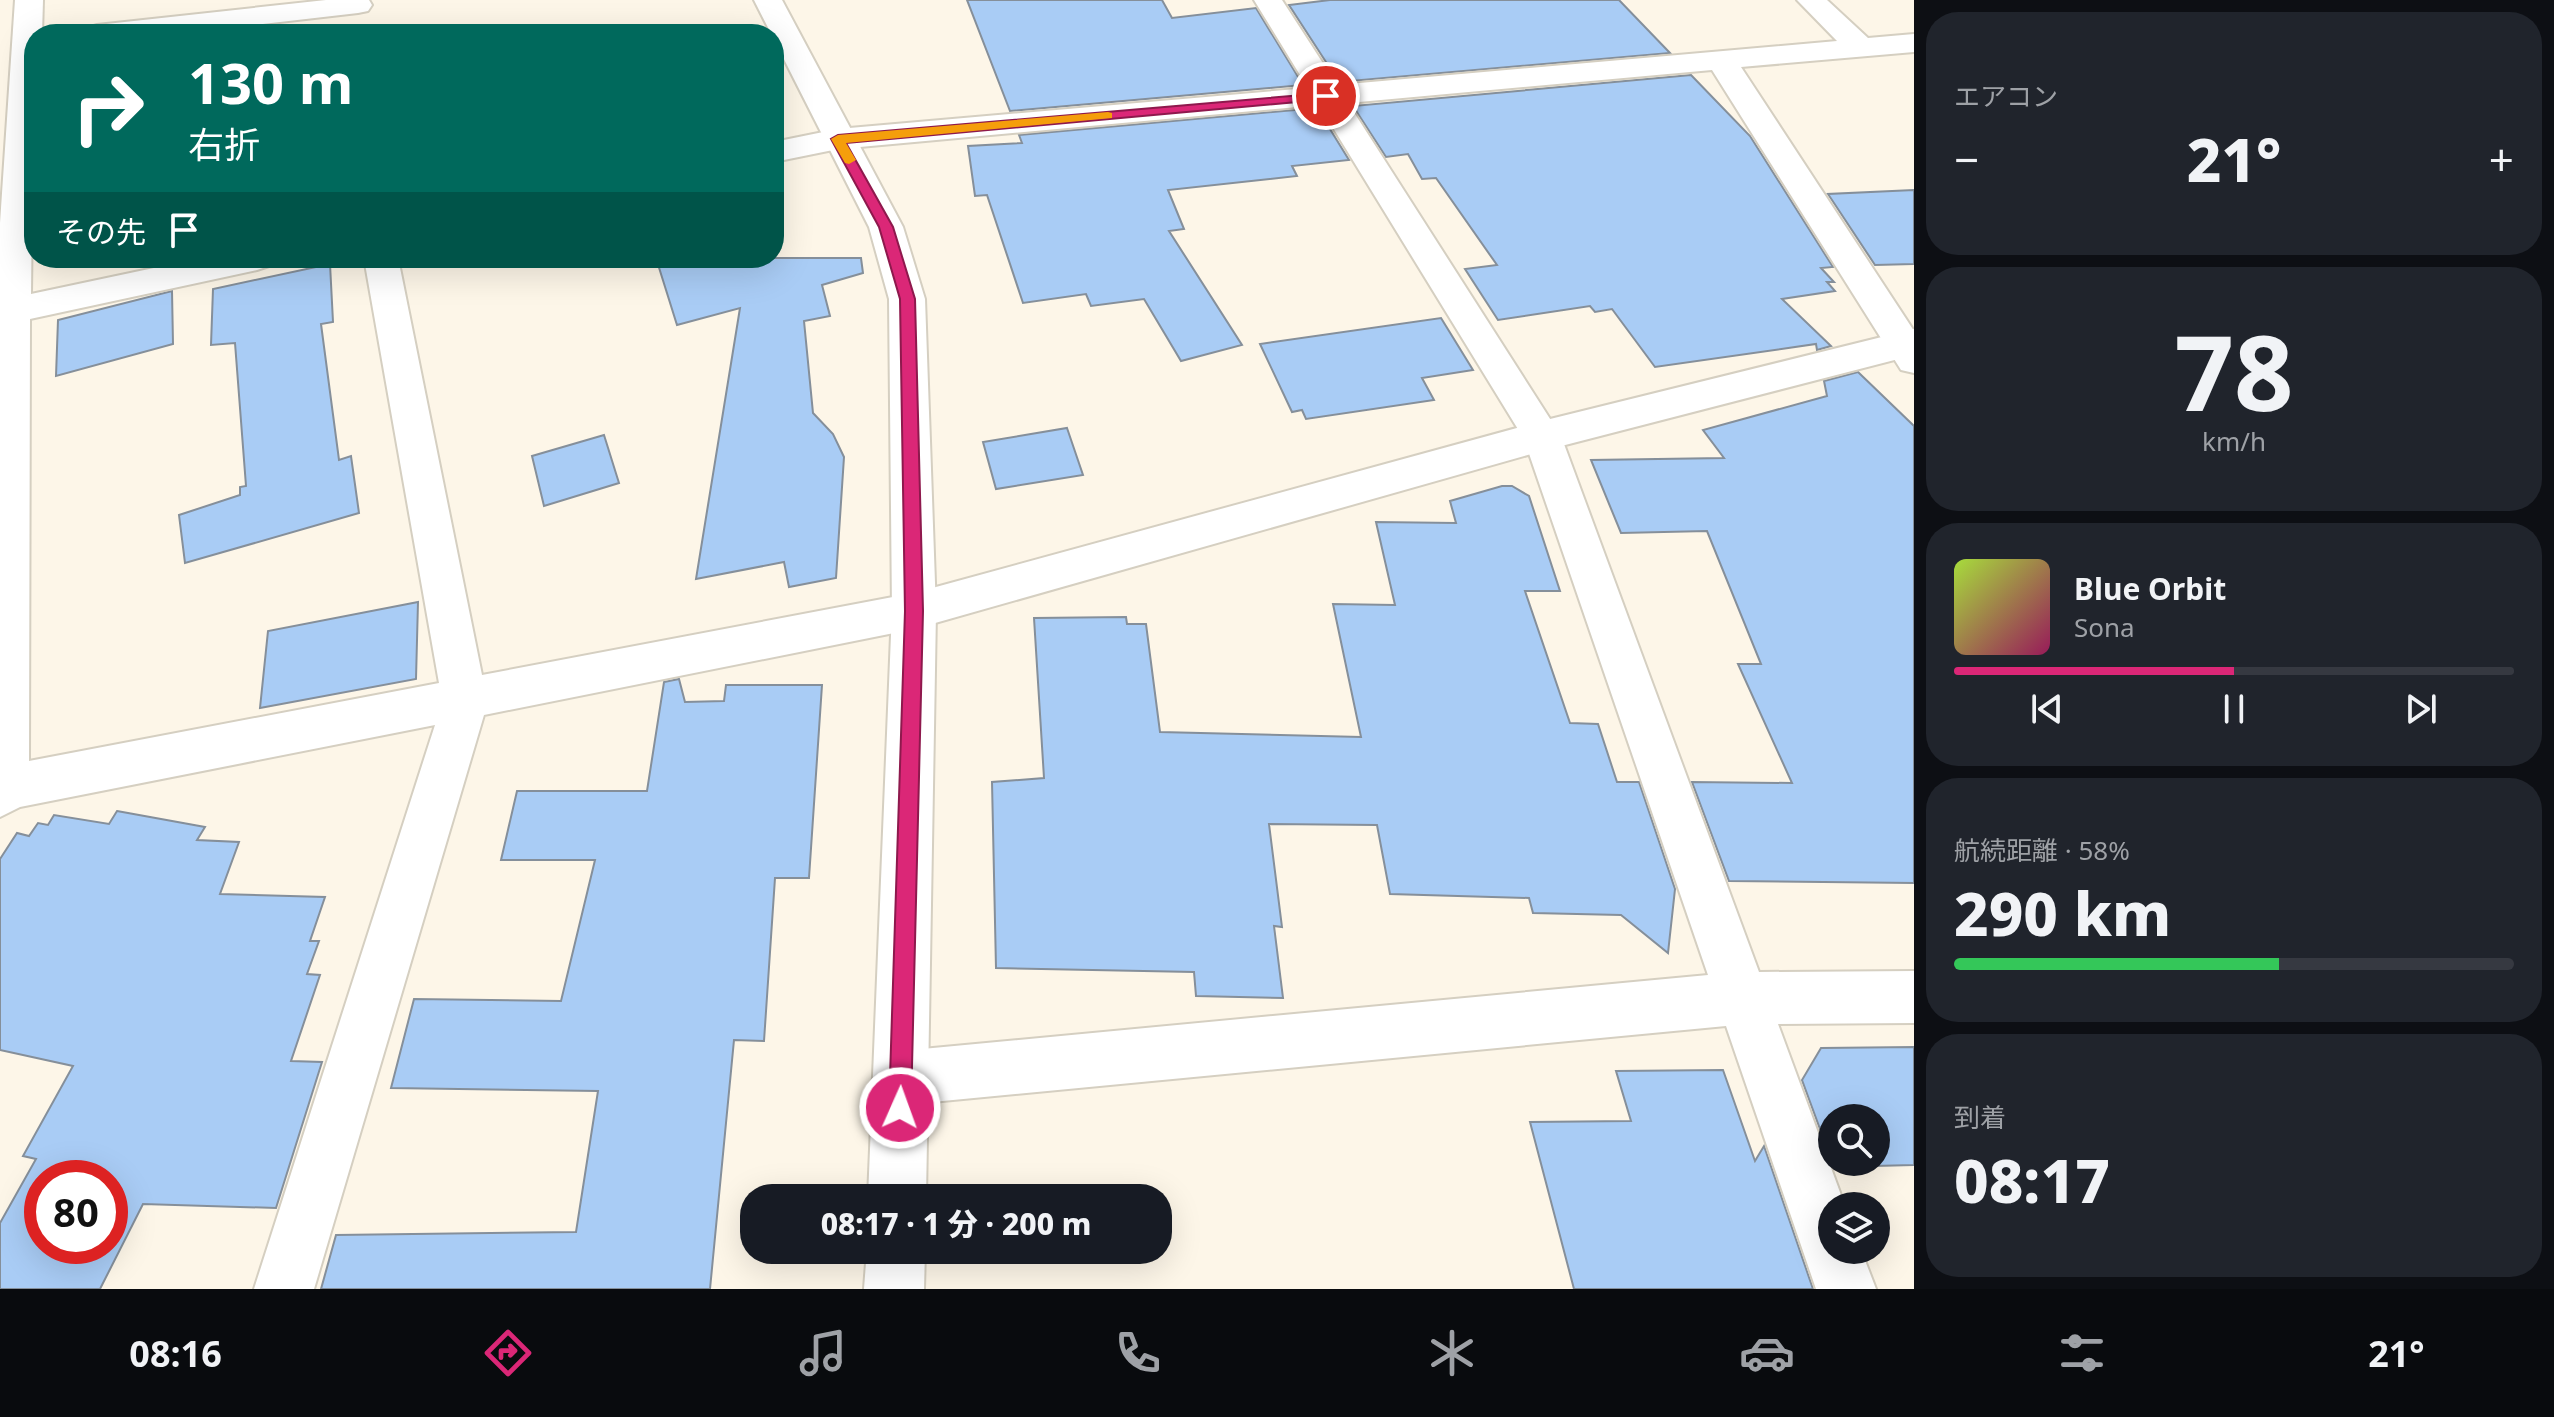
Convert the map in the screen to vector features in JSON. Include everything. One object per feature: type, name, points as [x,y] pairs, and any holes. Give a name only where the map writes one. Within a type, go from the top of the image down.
[{"type":"main road","points":[[25,24],[29,0]]},
{"type":"main road","points":[[768,0],[780,24]]},
{"type":"main road","points":[[1268,0],[1542,436],[1818,1209]]},
{"type":"main road","points":[[1811,0],[1860,47]]},
{"type":"main road","points":[[222,24],[359,13]]},
{"type":"main road","points":[[784,32],[886,227],[907,299],[914,611],[897,1184]]},
{"type":"main road","points":[[21,43],[6,312],[2,791],[914,611],[1542,436],[1910,348],[1721,60]]},
{"type":"main road","points":[[784,150],[838,139],[1914,43]]},
{"type":"main road","points":[[6,312],[211,268]]},
{"type":"main road","points":[[284,1289],[465,701],[383,268]]},
{"type":"main road","points":[[901,1078],[1745,998],[1914,997]]},
{"type":"main road","points":[[894,1289],[895,1264]]},
{"type":"main road","points":[[1837,1264],[1846,1289]]},
{"type":"building","points":[[967,0],[1162,0],[1172,18],[1256,8],[1303,85],[1010,111]]},
{"type":"building","points":[[1330,0],[1619,0],[1670,53],[1339,82],[1289,5]]},
{"type":"building","points":[[1691,75],[1750,136],[1833,267],[1821,268],[1834,282],[1827,282],[1835,291],[1782,299],[1831,346],[1817,350],[1816,344],[1655,367],[1612,309],[1595,312],[1590,306],[1498,320],[1465,269],[1497,265],[1436,178],[1422,179],[1408,154],[1386,157],[1353,106]]},
{"type":"building","points":[[1317,108],[1349,160],[1292,166],[1297,176],[1168,190],[1184,229],[1169,231],[1242,345],[1181,361],[1144,299],[1091,306],[1086,294],[1023,303],[987,195],[975,196],[968,146],[1022,143],[1019,135]]},
{"type":"building","points":[[1914,190],[1914,264],[1875,265],[1828,194]]},
{"type":"building","points":[[784,258],[861,258],[863,273],[822,285],[830,316],[804,321],[813,413],[833,434],[844,457],[836,578],[789,587],[784,562],[696,579],[740,308],[677,325],[659,268],[784,268]]},
{"type":"building","points":[[311,268],[330,268],[333,322],[321,324],[339,460],[351,456],[359,513],[185,563],[179,515],[240,495],[240,487],[246,486],[235,343],[211,345],[213,289]]},
{"type":"building","points":[[172,291],[173,344],[56,376],[58,320]]},
{"type":"building","points":[[1441,318],[1473,370],[1422,378],[1434,400],[1306,419],[1302,410],[1292,412],[1260,344]]},
{"type":"building","points":[[1858,372],[1914,426],[1914,883],[1729,881],[1692,782],[1792,783],[1738,664],[1761,664],[1707,531],[1621,533],[1591,460],[1724,458],[1703,430],[1827,396],[1824,381]]},
{"type":"building","points":[[1067,428],[1083,475],[996,489],[983,442]]},
{"type":"building","points":[[604,435],[619,483],[544,506],[532,456]]},
{"type":"building","points":[[1512,486],[1529,496],[1560,591],[1525,591],[1570,723],[1598,724],[1617,782],[1639,782],[1675,889],[1668,953],[1621,915],[1533,913],[1529,898],[1390,894],[1377,825],[1269,824],[1282,927],[1274,926],[1283,998],[1196,996],[1194,972],[996,968],[992,782],[1044,778],[1034,618],[1126,617],[1127,624],[1146,624],[1160,732],[1361,737],[1333,604],[1395,605],[1376,522],[1456,523],[1450,501]]},
{"type":"building","points":[[418,602],[416,679],[260,708],[268,631]]},
{"type":"building","points":[[679,679],[685,702],[724,701],[726,685],[822,685],[809,878],[775,878],[764,1041],[734,1040],[710,1289],[321,1289],[336,1235],[576,1232],[598,1091],[391,1088],[414,999],[561,1001],[595,860],[501,860],[517,791],[647,791],[664,682]]},
{"type":"building","points":[[117,811],[205,827],[197,840],[239,842],[220,894],[325,897],[310,941],[319,941],[307,974],[320,975],[291,1061],[322,1062],[276,1208],[143,1204],[128,1234],[128,1160],[35,1160],[23,1156],[73,1066],[0,1050],[0,859],[17,833],[29,836],[38,823],[48,825],[54,815],[109,824]]},
{"type":"building","points":[[1914,1047],[1914,1165],[1890,1166],[1890,1104],[1818,1104],[1818,1124],[1802,1080],[1821,1048]]},
{"type":"building","points":[[1723,1070],[1755,1161],[1764,1146],[1813,1289],[1574,1289],[1530,1122],[1631,1121],[1616,1071]]},
{"type":"building","points":[[24,1180],[24,1264],[113,1264],[100,1289],[0,1289],[0,1223]]},
{"type":"slow traffic","points":[[849,160],[838,139],[1108,116]]},
{"type":"route","points":[[900,1108],[914,611],[907,299],[886,227],[838,139],[1326,96]]}]
